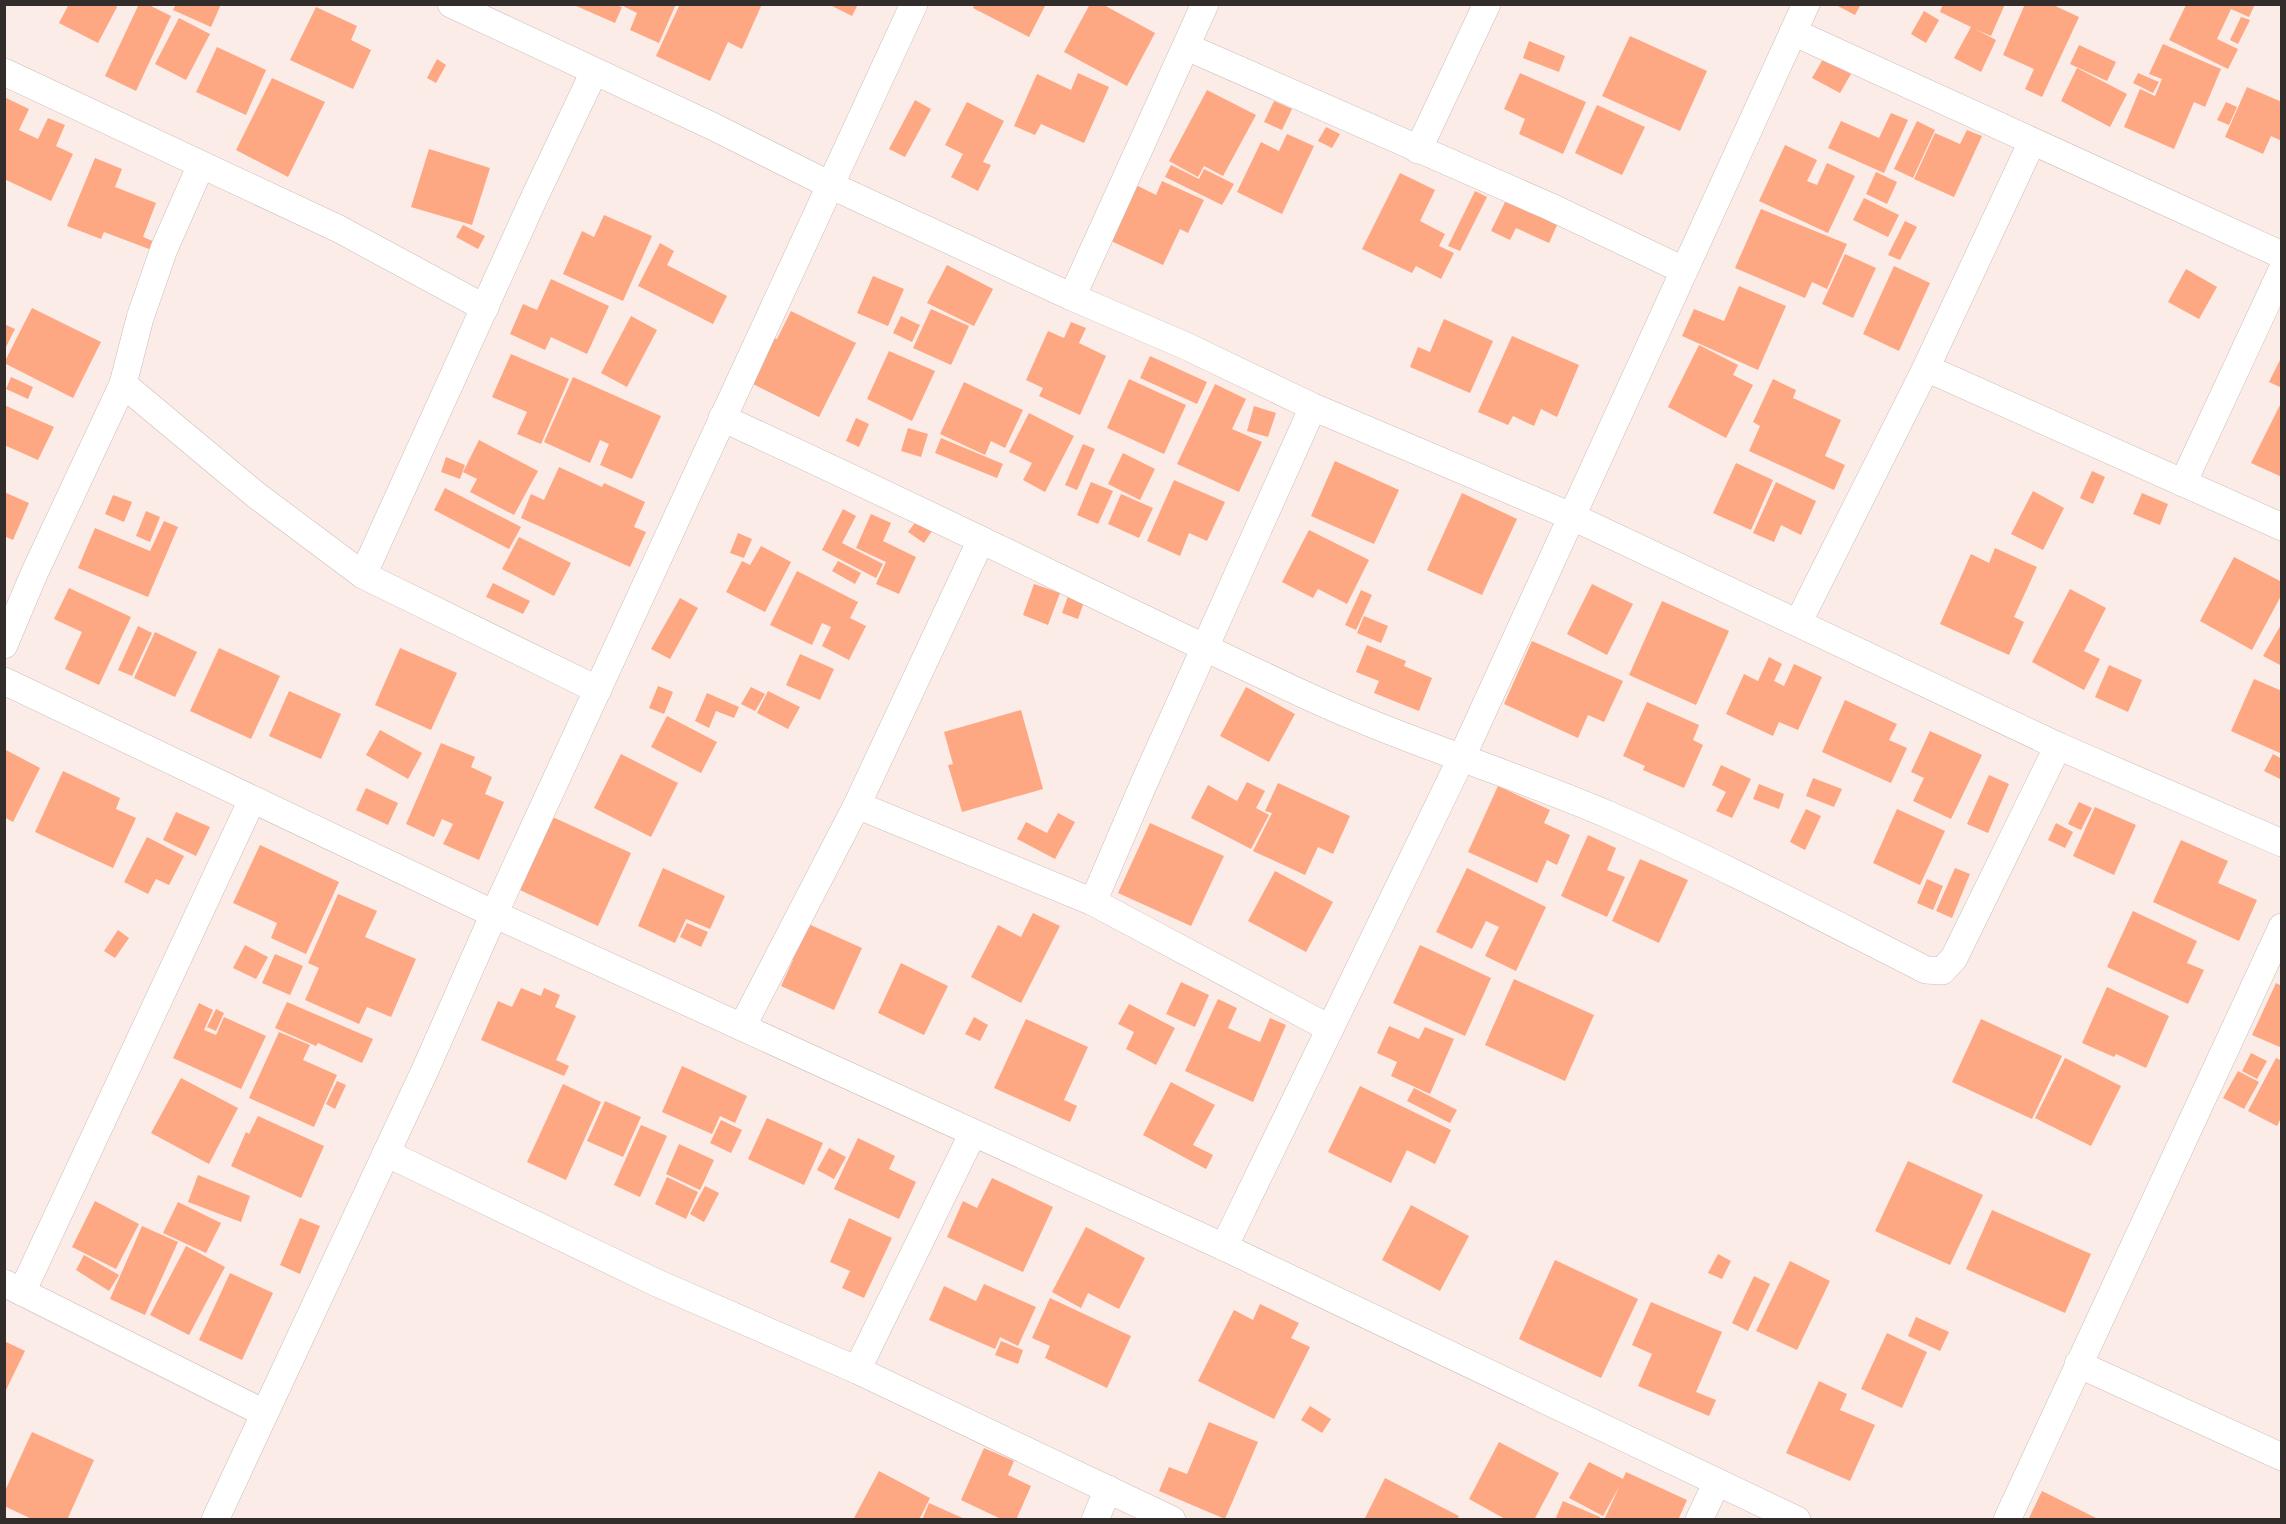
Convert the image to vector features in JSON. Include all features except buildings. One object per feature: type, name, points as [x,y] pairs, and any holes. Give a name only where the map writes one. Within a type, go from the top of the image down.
[{"type":"street","points":[[451,4],[712,126],[830,185],[1072,297],[1186,346],[1313,407],[1573,517],[2058,746],[2282,843]]},
{"type":"street","points":[[215,1520],[914,4]]},
{"type":"street","points":[[1072,297],[1205,4]]},
{"type":"street","points":[[1418,150],[1487,4]]},
{"type":"street","points":[[1224,1247],[1461,759],[1806,4]]},
{"type":"street","points":[[1793,32],[2282,255]]},
{"type":"street","points":[[1186,47],[1551,207],[1683,270]]},
{"type":"street","points":[[4,72],[339,229],[485,308]]},
{"type":"street","points":[[363,574],[594,72]]},
{"type":"street","points":[[1798,623],[1926,368],[2032,142]]},
{"type":"street","points":[[4,645],[34,574],[123,384],[140,318],[164,249],[201,165]]},
{"type":"street","points":[[2183,483],[2282,270]]},
{"type":"street","points":[[1926,368],[2282,527]]},
{"type":"street","points":[[123,384],[256,495],[363,574],[598,690]]},
{"type":"street","points":[[1093,902],[1313,407]]},
{"type":"street","points":[[722,418],[853,478],[1307,696],[1461,759],[1607,814],[1743,877],[1926,970],[1942,971],[1954,958],[2058,746]]},
{"type":"street","points":[[742,1027],[857,805],[981,540]]},
{"type":"street","points":[[4,681],[494,914],[1224,1247],[1797,1520]]},
{"type":"street","points":[[252,800],[13,1287],[264,1413]]},
{"type":"street","points":[[857,805],[1093,902],[1329,1028]]},
{"type":"street","points":[[2007,1520],[2282,927]]},
{"type":"street","points":[[857,1370],[973,1133]]},
{"type":"street","points":[[386,1153],[657,1283],[857,1370],[1172,1520]]},
{"type":"street","points":[[2078,1364],[2282,1457]]},
{"type":"street","points":[[1699,1520],[1717,1482]]},
{"type":"street","points":[[1095,1520],[1108,1489]]}]
